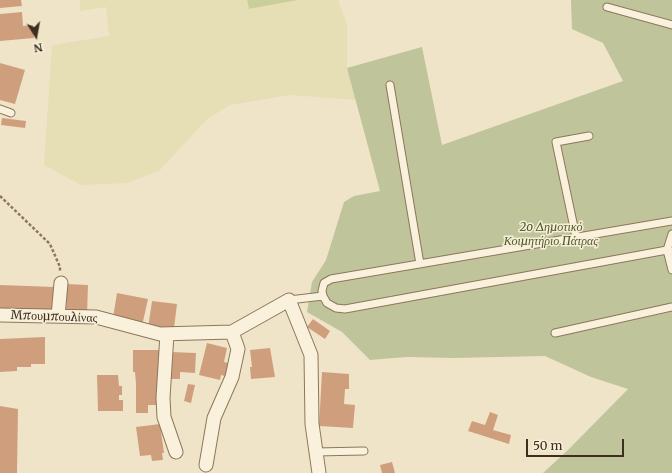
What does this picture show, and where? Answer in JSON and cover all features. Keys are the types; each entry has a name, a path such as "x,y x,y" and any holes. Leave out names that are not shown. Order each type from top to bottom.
{"street":[{"path":"58,316 61,283"},
{"path":"289,300 311,355 312,424 318,473"},
{"name":"Μπουμπουλίνας","path":"0,315 96,317 160,334 232,332 289,300"},
{"path":"206,465 214,418 232,377 238,349 232,332"},
{"path":"167,334 163,398 164,417 176,452"}],"lane":[{"path":"607,7 672,25"},
{"path":"390,85 420,264"},
{"path":"0,109 11,113"},
{"path":"576,237 556,142 589,136"},
{"path":"670,250 345,310 336,308 327,303 322,291 324,283 331,279 672,221"},
{"path":"672,234 670,250 672,270"},
{"path":"289,300 323,296"},
{"path":"555,333 672,307"},
{"path":"315,452 364,451"}],"path":[{"path":"0,196 50,244 60,267 61,283"}],"shaded area":[{"path":"80,0 247,0 249,9 298,0 338,0 347,24 347,68 356,100 290,95 230,105 207,119 159,171 127,183 81,185 44,165 52,45 109,36 106,7 80,11"}],"green space":[{"path":"247,0 298,0 249,9"},
{"name":"2o Δημοτικό Κοιμητήριο Πάτρας","path":"571,0 672,0 672,473 543,473 568,450 628,389 591,377 545,356 454,358 406,357 370,360 342,332 307,312 312,282 326,260 344,202 354,196 380,191 347,68 422,47 442,145 623,81 603,43 572,29"}],"building":[{"path":"0,0 21,0 22,6 0,8"},
{"path":"22,12 23,26 33,25 34,38 0,41 0,14"},
{"path":"0,63 25,70 15,104 0,100"},
{"path":"2,118 26,121 25,128 1,125"},
{"path":"67,284 88,285 87,315 66,314"},
{"path":"0,285 55,287 54,315 0,310"},
{"path":"117,293 148,299 142,326 113,318"},
{"path":"152,301 177,304 174,328 164,327 161,330 148,328"},
{"path":"313,319 330,331 325,339 307,327"},
{"path":"45,337 45,364 31,364 31,367 17,367 17,371 0,372 0,339"},
{"path":"207,343 227,348 224,362 232,364 228,377 221,375 220,380 199,375"},
{"path":"270,348 275,377 251,379 250,367 252,367 250,350"},
{"path":"133,350 161,350 159,405 148,405 148,413 136,413 136,384 135,372 133,372"},
{"path":"171,352 196,353 195,373 180,372 180,379 169,379"},
{"path":"322,372 349,374 349,389 345,389 344,404 355,405 353,428 319,426"},
{"path":"97,375 118,375 119,386 122,386 122,395 119,395 119,400 123,400 123,411 98,411"},
{"path":"188,384 195,385 191,403 184,401"},
{"path":"0,406 18,409 17,473 0,473"},
{"path":"490,412 498,415 493,430 511,435 509,444 468,431 472,421 485,425"},
{"path":"160,424 164,453 162,453 163,460 152,461 151,455 140,456 136,427"},
{"path":"392,462 395,473 382,473 380,465"}]}
